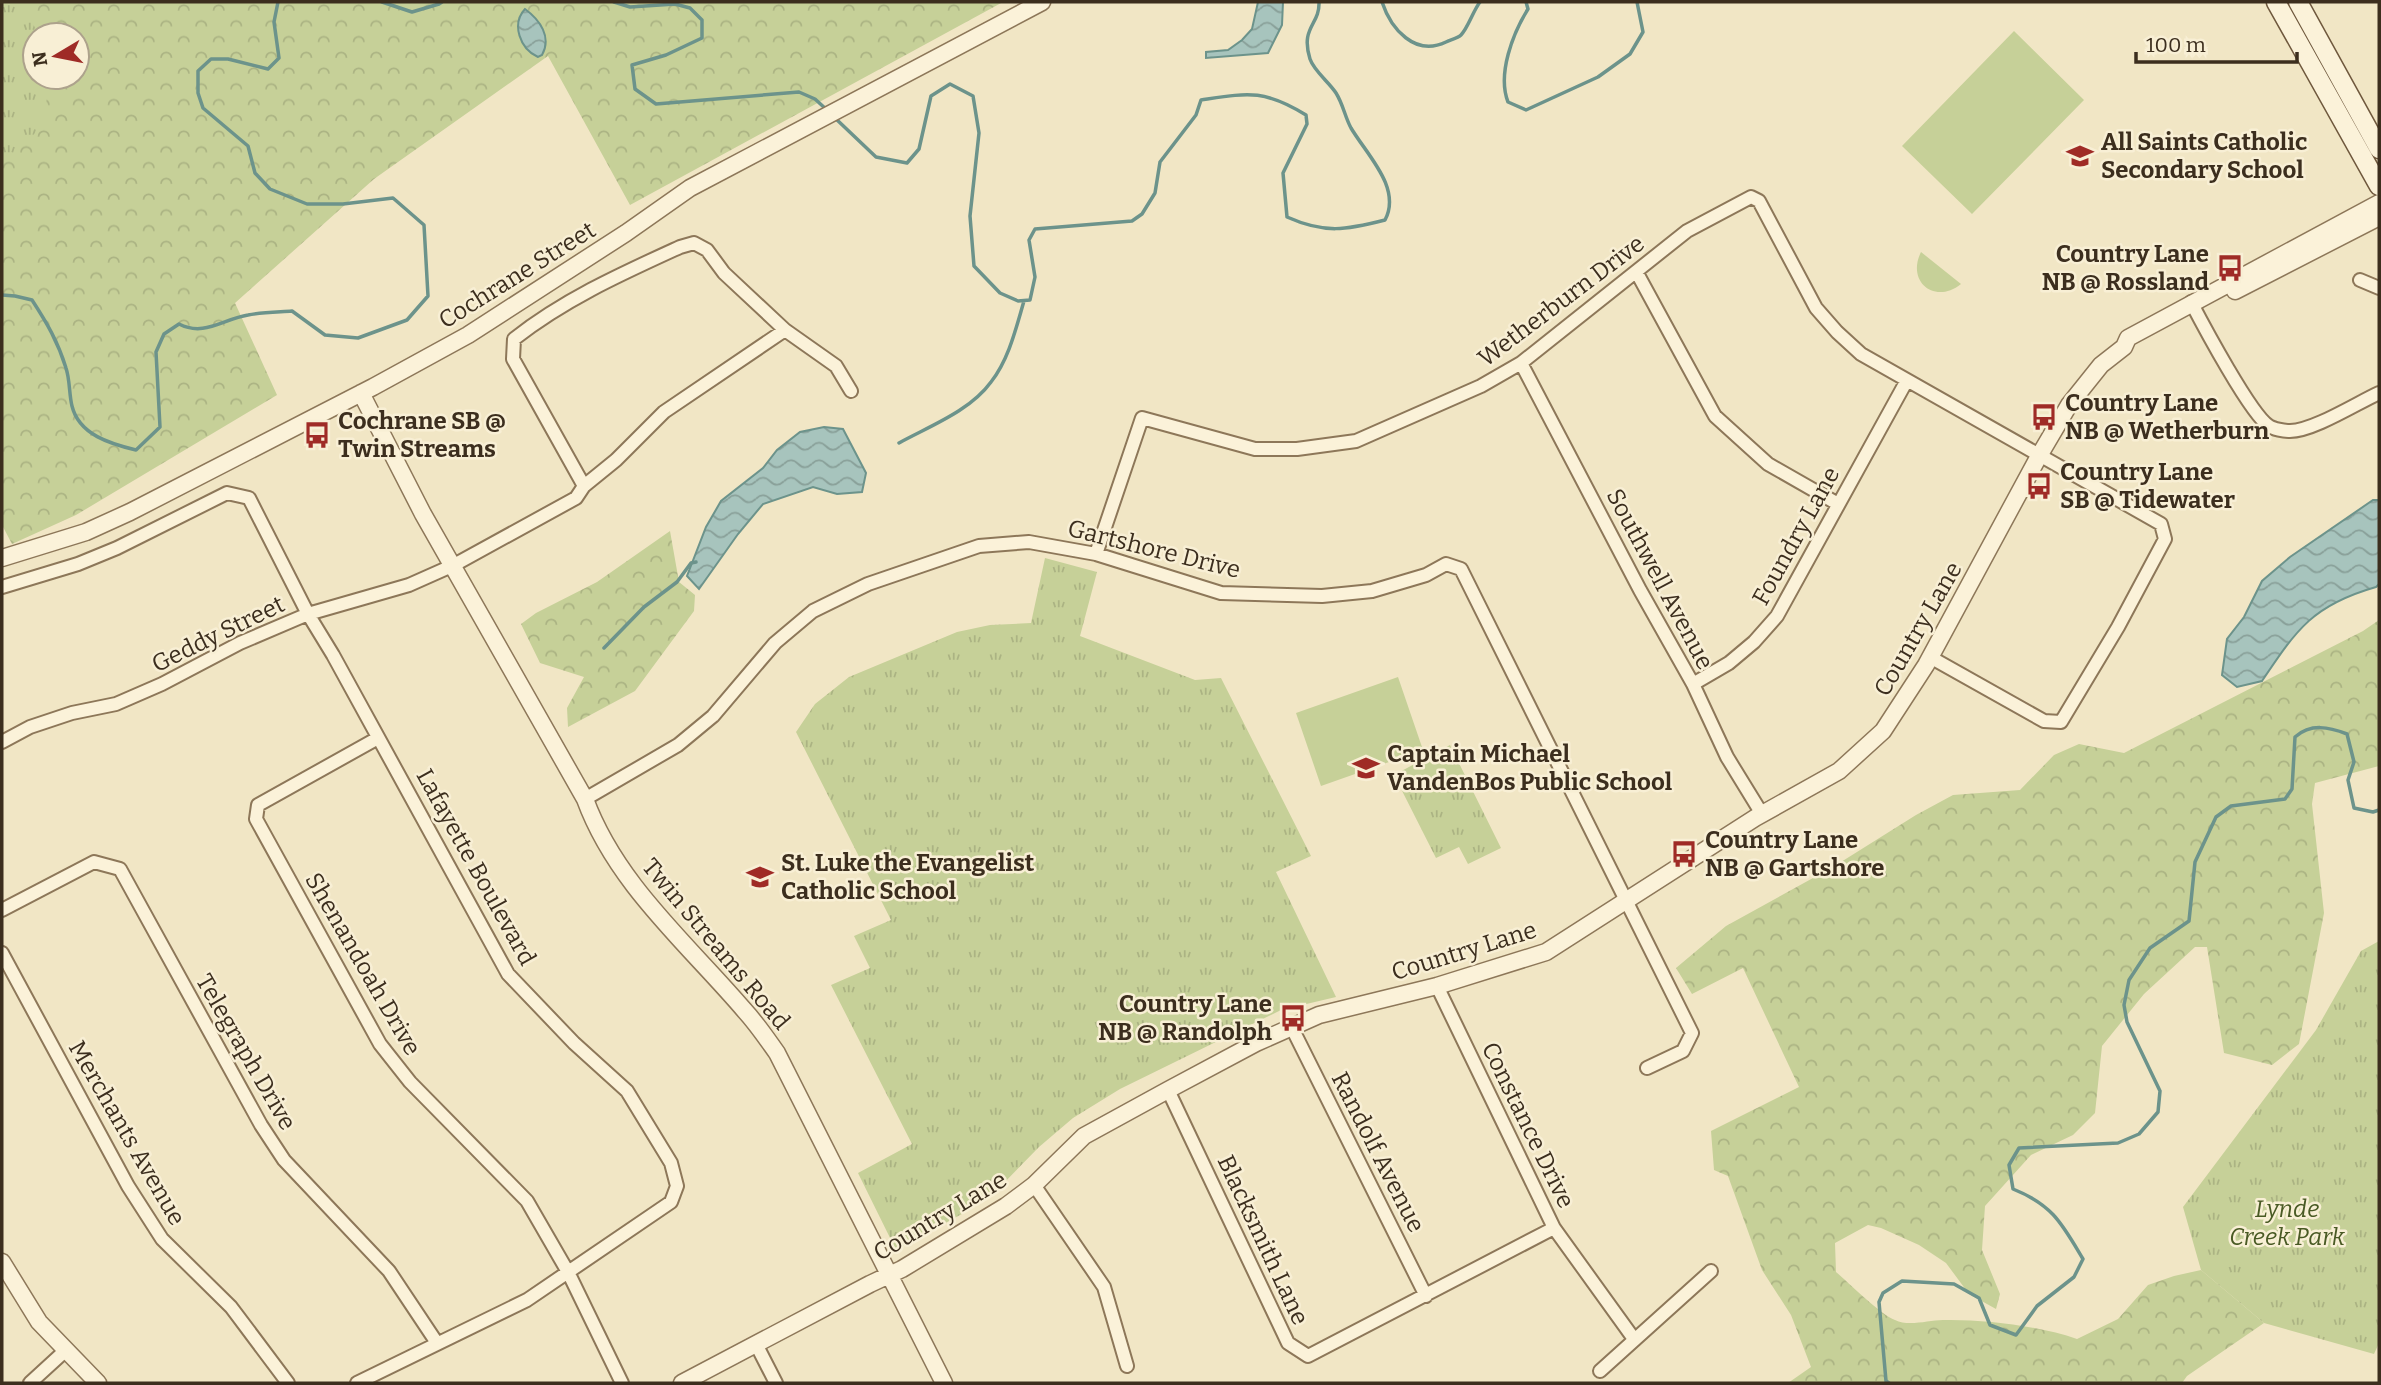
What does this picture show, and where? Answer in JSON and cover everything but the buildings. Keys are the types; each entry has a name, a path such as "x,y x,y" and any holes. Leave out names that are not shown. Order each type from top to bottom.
{"main road":[{"path":"2276,2 2379,186"},
{"path":"2298,2 2379,149"}],"street":[{"name":"Cochrane Street","path":"2,558 86,532 251,451 361,393 468,335 626,233 690,187 1042,2"},
{"name":"Wetherburn Drive","path":"1096,554 1142,418 1255,449 1297,449 1356,441 1481,386 1521,363 1687,231 1751,197 1759,201 1816,308 1861,354 1906,382 2161,524 2165,539 2061,722 2044,721 1930,657"},
{"name":"Country Lane","path":"682,1383 902,1269 1006,1206 1034,1185 1084,1136 1168,1090 1319,1015 1437,986 1546,953 1762,814 1839,771 1883,731 1930,657 2069,405 2101,365 2124,346 2134,347 2193,307 2379,203"},
{"name":"Country Lane","path":"2193,307 2379,217"},
{"path":"584,486 513,359 514,339 545,314 680,247 694,243 707,250 724,273 785,330 836,366 851,391"},
{"path":"1637,273 1715,416 1769,464 1838,504"},
{"path":"2360,279 2379,288"},
{"path":"2193,307 2256,413 2269,426 2289,431 2308,428 2379,393"},
{"name":"Geddy Street","path":"2,742 30,727 72,713 116,704 162,684 240,643 308,614 409,584 454,565 576,498 584,486 616,460 664,412 785,330"},
{"name":"Southwell Avenue","path":"1521,363 1640,590 1693,684 1727,757 1762,814"},
{"name":"Foundry Lane","path":"1693,684 1729,663 1754,642 1777,616 1906,382"},
{"name":"Twin Streams Road","path":"361,393 423,514 454,565 605,839 642,897 747,1013 777,1054 944,1383"},
{"name":"Lafayette Boulevard","path":"2,587 78,564 117,548 227,494 249,498 308,614 508,974 573,1043 627,1091 671,1163 677,1186 671,1202 590,1259 527,1300 357,1383"},
{"name":"Gartshore Drive","path":"585,799 678,745 713,716 775,643 813,611 867,584 979,546 1029,542 1096,554 1221,593 1322,596 1372,591 1426,575 1446,564 1461,569 1692,1033 1683,1051 1647,1068"},
{"name":"Shenandoah Drive","path":"378,738 258,805 256,819 380,1044 410,1082 527,1201 568,1272 622,1383"},
{"name":"Telegraph Drive","path":"2,910 94,862 120,869 261,1125 284,1160 389,1271 437,1343"},
{"name":"Merchants Avenue","path":"2,953 128,1186 162,1239 231,1307 288,1383"},
{"name":"Constance Drive","path":"1426,1296 1554,1227 1437,986"},
{"name":"Randolf Avenue","path":"1292,1028 1426,1296"},
{"name":"Blacksmith Lane","path":"1168,1090 1289,1343 1308,1356 1426,1296"},
{"path":"1034,1185 1104,1287 1127,1366"},
{"path":"1554,1227 1634,1339"},
{"path":"2,1262 39,1322 98,1383"},
{"path":"1600,1371 1711,1271"},
{"path":"756,1344 776,1383"},
{"path":"30,1383 66,1350"}],"green space":[{"path":"2,2 1003,2 630,205 548,56 374,179 235,303 277,395 76,515 12,544 2,525"},
{"path":"2,2 21,2 31,21 21,21 21,91 49,91 40,128 11,158 2,163"},
{"path":"2014,31 2084,100 1972,214 1902,146"},
{"path":"1921,252 1961,284 1942,292 1926,287 1917,273"},
{"path":"670,531 679,582 695,595 694,611 635,691 568,727 567,708 584,677 540,663 521,624 536,613 597,582"},
{"path":"1045,558 1097,572 1080,636 1195,680 1221,678 1311,856 1276,872 1336,997 1281,1010 1120,1089 1073,1118 1039,1147 1000,1187 971,1209 896,1250 858,1173 912,1144 831,985 870,968 854,936 891,920 796,732 815,704 849,677 957,632 990,625 1031,623"},
{"path":"2379,620 2379,766 2315,783 2312,804 2324,913 2299,1044 2272,1065 2224,1053 2207,947 2195,947 2144,994 2102,1046 2095,1113 2073,1135 2031,1155 1985,1206 1982,1250 2000,1294 1996,1309 1969,1294 1946,1263 1919,1245 1881,1228 1868,1225 1835,1243 1836,1272 1882,1312 1900,1322 1993,1322 2046,1330 2077,1339 2118,1319 2148,1285 2201,1270 2264,1323 2187,1376 2182,1383 1788,1383 1811,1367 1791,1315 1762,1270 1728,1176 1714,1170 1711,1131 1799,1087 1743,968 1692,994 1676,968 1726,926 1833,867 1953,795 2020,790 2054,755 2079,744 2124,753 2363,631"},
{"path":"1398,677 1423,750 1321,786 1296,713"},
{"path":"1450,745 1501,848 1468,864 1459,847 1436,858 1394,775"},
{"name":"Lynde Creek Park","path":"2379,941 2379,1343 2374,1354 2264,1323 2201,1270 2183,1207 2316,1030 2361,951"}],"water":[{"path":"1258,2 1283,2 1282,25 1268,53 1206,58 1206,52 1228,50 1242,40 1252,29"},
{"path":"525,9 540,24 545,35 545,48 538,57 526,48 518,29"},
{"path":"824,427 843,429 866,473 862,492 837,494 813,487 763,504 699,589 687,576 706,527 721,501 763,468 777,450 800,432"},
{"path":"2373,500 2379,500 2379,584 2321,611 2297,633 2262,681 2237,687 2222,675 2227,639 2244,617 2262,581 2290,557"}],"waterway":[{"path":"2,295 32,300 43,317 63,359 72,406 81,424 97,437 136,450 160,427 156,352 164,334 179,324 197,329 248,315 292,311 325,335 358,338 407,320 428,296 424,225 393,198 343,204 307,204 270,189 255,173 248,146 203,108 198,93 198,71 211,59 228,59 268,69 279,58 274,22 278,2"},
{"path":"382,2 412,12 442,2"},
{"path":"614,2 630,7 675,4 690,8 702,20 702,38 666,55 632,65 635,89 656,104 799,92 815,99 827,110"},
{"path":"835,118 876,157 907,163 919,149 931,96 950,84 973,96 979,133 970,216 974,266 1000,293 1018,301 1030,300 1035,277 1029,240 1035,229 1132,221 1142,214 1155,193 1160,162 1196,115 1201,100 1255,95 1278,101 1306,115 1307,124 1283,173 1287,217 1313,226 1336,229 1385,220 1389,208 1386,184 1351,128 1336,93 1310,59 1307,40 1317,16 1319,2"},
{"path":"1382,2 1391,22 1398,30 1414,43 1424,46 1435,46 1460,36 1480,2"},
{"path":"1526,2 1528,9 1512,42 1504,79 1508,102 1526,110 1598,77 1630,54 1643,32 1637,2"},
{"path":"899,443 961,410 991,382 1007,353 1024,301"},
{"path":"604,648 644,607 677,582 691,563 696,562"},
{"path":"1889,1383 1886,1381 1879,1302 1883,1293 1902,1281 1954,1284 1979,1298 1990,1325 2016,1335 2037,1306 2074,1277 2083,1259 2055,1217 2038,1202 2013,1189 2009,1165 2019,1148 2118,1143 2139,1134 2158,1112 2160,1091 2127,1022 2124,1005 2129,980 2150,948 2189,921 2195,862 2216,817 2231,806 2285,799 2292,789 2295,737 2314,728 2347,734 2354,762 2348,780 2354,808 2373,812 2379,810"}],"place":[{"name":"All Saints Catholic Secondary School","path":"2080,156"},
{"name":"Country Lane NB @ Rossland","path":"2230,268"},
{"name":"Country Lane NB @ Wetherburn","path":"2044,417"},
{"name":"Cochrane SB @ Twin Streams","path":"317,435"},
{"name":"Country Lane SB @ Tidewater","path":"2039,486"},
{"name":"Captain Michael VandenBos Public School","path":"1366,768"},
{"name":"Country Lane NB @ Gartshore","path":"1684,854"},
{"name":"St. Luke the Evangelist Catholic School","path":"760,877"},
{"name":"Country Lane NB @ Randolph","path":"1293,1018"}]}
